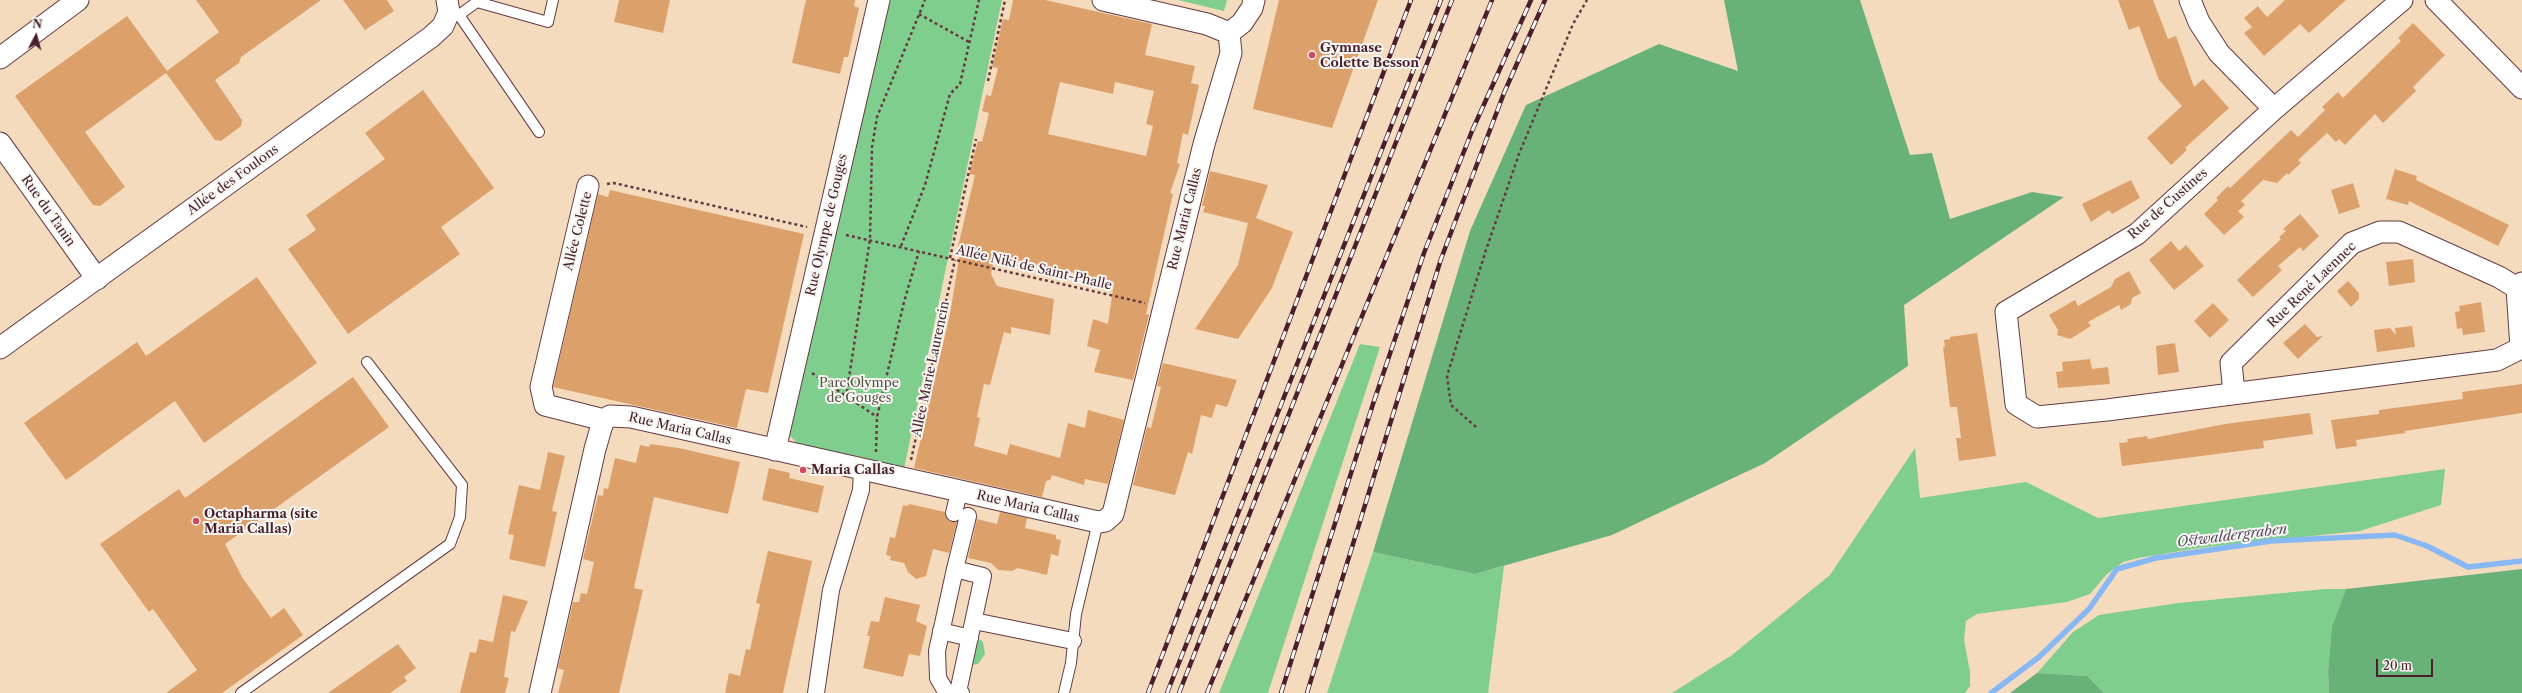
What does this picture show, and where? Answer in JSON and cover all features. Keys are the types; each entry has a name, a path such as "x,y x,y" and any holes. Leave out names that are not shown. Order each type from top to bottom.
{"street":[{"path":"0,58 78,0"},
{"name":"Rue Olympe de Gouges","path":"775,450 879,0"},
{"path":"1104,0 1207,24 1229,33 1242,23 1252,8 1254,0"},
{"path":"2190,0 2199,22 2219,53 2274,110"},
{"name":"Rue de Custines","path":"2107,410 2037,417 2016,404 2006,312 2137,234 2274,110 2402,0"},
{"path":"2436,0 2522,88"},
{"name":"Allée des Foulons","path":"0,348 431,37 443,26 452,9"},
{"name":"Rue Maria Callas","path":"604,420 610,416 618,415 630,417 959,492 1098,522 1106,521 1113,514 1204,144 1231,52 1229,33"},
{"name":"Rue du Tanin","path":"0,143 97,279"},
{"name":"Allée Colette","path":"588,186 541,387 545,405 604,420"},
{"name":"Rue René Laennec","path":"2107,410 2234,392 2497,360 2521,348 2520,285 2398,232 2380,232 2352,243 2231,363 2234,392"},
{"path":"540,693 595,449 604,420"},
{"path":"816,693 831,590 861,490 862,469"},
{"name":"Rue Maria Callas","path":"949,692 938,678 937,667 941,631 955,569 961,514 959,492"},
{"name":"Rue Maria Callas","path":"949,692 970,638 983,576 955,569"},
{"path":"974,621 1073,641"},
{"path":"941,631 970,638"}],"lane":[{"path":"540,132 452,9 477,2 548,22 554,0"},
{"path":"241,693 450,544 460,517 462,485 367,362"},
{"name":"Rue Maria Callas","path":"1064,693 1076,614 1098,522"}],"path":[{"path":"846,398 870,239 872,147 877,117 925,0"},
{"path":"901,246 925,185 950,94 960,84 979,0"},
{"path":"988,81 1005,0"},
{"path":"1476,427 1451,405 1447,376 1485,253 1519,154 1573,24 1587,0"},
{"path":"919,14 969,42"},
{"path":"950,258 976,140"},
{"name":"Allée Colette","path":"588,186 614,183 825,231 870,239"},
{"name":"Allée Niki de Saint-Phalle","path":"870,239 919,252 1163,307"},
{"path":"862,469 876,460 877,417 904,302 919,252"},
{"name":"Allée Marie Laurencin","path":"907,479 955,260"},
{"path":"796,362 846,398 877,417"}],"green space":[{"name":"Parc Olympe de Gouges","path":"886,0 1002,0 904,469 799,445 788,434"},
{"path":"1178,0 1227,0 1224,11"},
{"path":"1724,0 1860,0 1910,155 1932,153 1950,219 2032,192 2064,197 1904,305 1908,366 1765,463 1612,535 1475,574 1373,552 1470,231 1526,105 1659,44 1738,71"},
{"path":"1360,344 1380,347 1268,693 1219,693"},
{"path":"1915,448 1920,498 2026,482 2098,518 2445,469 2441,505 2360,531 2198,548 2138,558 2123,562 2106,575 2090,594 2067,602 1977,614 1966,621 1964,640 1970,672 1970,686 1965,693 1672,693 1732,655 1830,575"},
{"path":"1373,552 1475,574 1504,566 1488,693 1327,693"},
{"path":"2522,569 2522,693 2329,693 2328,672 2332,626 2346,589"},
{"path":"2325,589 2346,589 2332,626 2328,672 2329,693 2104,693 2087,676 2037,673 2073,632 2099,615 2178,603"},
{"path":"973,635 983,642 985,654 978,664 966,666"},
{"path":"2037,673 2087,676 2104,693 2010,693"}],"building":[{"path":"196,0 321,0 241,57 239,63 215,80 242,120 241,126 221,141 215,140 166,73 85,132 125,187 100,206 93,205 15,96 127,16 167,71 219,32"},
{"path":"343,0 387,0 394,11 365,30"},
{"path":"619,0 670,0 663,33 614,22"},
{"path":"806,0 855,0 854,6 859,8 848,57 844,57 840,74 792,63"},
{"path":"1013,0 1045,0 1152,24 1145,55 1195,66 1191,83 1199,85 1188,135 1183,133 1177,163 1180,164 1170,193 1173,194 1146,314 1149,315 1133,380 1094,372 1100,350 1087,346 1093,319 1108,324 1114,282 995,255 991,274 997,286 1054,299 1050,335 1011,327 1011,334 1004,332 990,385 984,384 977,417 980,418 974,446 1007,455 1010,444 1060,458 1068,423 1085,428 1088,410 1124,420 1108,484 1085,479 1084,485 1052,475 1050,480 1046,481 1042,497 914,468 950,314 961,247 958,246 975,175 969,174 978,141 982,142 989,113 982,111 986,95 991,96 998,68 992,67 1003,19 1009,20","holes":["1060,82 1113,94 1115,82 1154,91 1146,124 1153,126 1146,156 1048,134"]},
{"name":"Gymnase Colette Besson","path":"1279,0 1378,0 1332,128 1253,109"},
{"path":"2118,0 2153,0 2168,39 2176,36 2194,87 2203,79 2229,108 2185,148 2187,150 2171,165 2147,138 2182,106 2159,80 2139,26 2129,30"},
{"path":"2285,0 2346,0 2309,33 2300,24 2264,56 2244,33 2252,27 2244,18 2258,6 2267,17"},
{"path":"2413,23 2445,55 2413,87 2416,91 2383,123 2375,114 2345,145 2339,139 2336,142 2327,133 2298,160 2301,163 2288,175 2287,173 2277,183 2263,180 2241,201 2245,205 2238,211 2244,217 2224,235 2204,214 2218,200 2216,198 2228,186 2230,188 2291,130 2298,137 2325,110 2322,107 2338,92 2343,98 2401,41 2398,38"},
{"path":"423,90 494,188 441,227 460,254 348,334 288,249 316,230 306,215 385,159 365,133"},
{"path":"2395,169 2417,176 2416,180 2509,225 2498,246 2409,201 2408,205 2386,199"},
{"path":"1210,171 1268,185 1256,218 1293,232 1272,288 1238,339 1195,329 1238,265 1248,223 1203,212 1205,206 1202,206"},
{"path":"2131,180 2140,198 2112,214 2109,210 2091,222 2082,204"},
{"path":"2353,183 2360,207 2339,214 2331,190"},
{"path":"610,190 804,234 768,393 746,389 737,428 553,387 598,194 608,197"},
{"path":"2300,214 2319,236 2303,251 2300,247 2278,266 2282,270 2253,297 2237,280 2281,239 2279,237 2286,231 2283,229"},
{"path":"2171,241 2179,251 2186,245 2204,266 2174,290 2149,260"},
{"path":"2413,259 2415,282 2389,286 2386,262"},
{"path":"2129,271 2141,293 2132,298 2131,304 2121,310 2119,305 2088,322 2091,326 2070,339 2057,335 2058,330 2049,315 2075,300 2078,306 2111,287 2115,279"},
{"path":"257,277 317,363 204,443 175,401 66,480 24,423 137,342 146,356"},
{"path":"2348,281 2359,293 2359,299 2351,307 2337,291"},
{"path":"2481,302 2485,332 2463,335 2462,328 2457,329 2455,312 2460,311 2459,306"},
{"path":"2213,303 2229,320 2210,338 2194,321"},
{"path":"2305,324 2317,337 2323,336 2298,359 2283,343"},
{"path":"2412,326 2415,347 2377,352 2374,330 2390,328 2396,335 2395,328"},
{"path":"1977,333 1996,456 1959,461 1956,438 1961,438 1957,407 1950,407 1943,347 1945,347 1944,340 1950,339 1950,337"},
{"path":"2175,343 2179,372 2158,375 2156,346"},
{"path":"2090,359 2092,369 2108,367 2110,384 2058,388 2056,372 2063,371 2062,362"},
{"path":"1163,363 1237,380 1227,407 1216,404 1212,418 1201,415 1192,454 1188,452 1175,495 1133,485 1147,427 1151,428 1161,387 1157,386"},
{"name":"Octapharma (site Maria Callas)","path":"353,377 389,427 225,544 242,577 271,618 284,608 303,635 222,693 166,693 197,670 153,609 149,612 100,544 179,489 185,498"},
{"path":"2522,384 2522,413 2356,440 2357,446 2336,449 2331,420 2379,414 2379,410 2463,399 2462,392"},
{"path":"2310,413 2313,434 2263,441 2264,448 2122,466 2119,443 2128,442 2127,439 2147,436 2148,439 2225,424"},
{"path":"650,444 679,448 740,462 728,514 654,497 634,588 643,590 619,693 558,693 564,670 558,668 573,602 579,602 581,593 587,594 594,562 583,559 598,495 603,496 604,488 608,489 615,458 636,463 640,445 649,447"},
{"path":"548,452 565,456 552,511 557,512 545,567 509,559 514,535 508,534 519,485 540,490"},
{"path":"769,468 790,473 789,478 824,486 818,513 762,500"},
{"path":"909,504 945,512 948,520 957,522 949,553 933,549 926,576 916,579 908,572 904,563 890,560 891,556 886,555 890,537 895,538 903,505 908,506"},
{"path":"1000,512 1027,518 1025,528 1056,535 1056,539 1061,540 1058,556 1051,554 1047,575 1018,568 1012,571 998,570 991,563 968,558 977,519 997,524"},
{"path":"768,551 812,561 783,693 725,693 729,673 740,676 746,649 750,650 760,604 756,603"},
{"path":"503,595 528,601 515,632 511,631 504,677 509,678 505,693 460,693 470,652 476,653 479,639 493,642"},
{"path":"885,597 920,605 916,621 927,626 920,656 909,654 903,677 863,668 870,636 867,636 871,621 879,622"},
{"path":"398,644 416,668 404,677 407,681 390,693 328,693"}],"waterway":[{"name":"Ostwaldergraben","path":"1991,693 2039,657 2089,609 2117,569 2156,558 2271,541 2395,535 2427,546 2468,567 2522,561"}],"railway":[{"path":"1148,693 1411,0"},
{"path":"1167,693 1441,0"},
{"path":"1179,693 1452,0"},
{"path":"1207,693 1492,0"},
{"path":"1281,693 1373,404 1424,253 1472,131 1531,0"},
{"path":"1307,693 1441,259 1504,93 1545,0"}],"place":[{"name":"Gymnase Colette Besson","path":"1312,55"},
{"name":"Maria Callas","path":"803,470"},
{"name":"Octapharma (site Maria Callas)","path":"196,521"}]}
